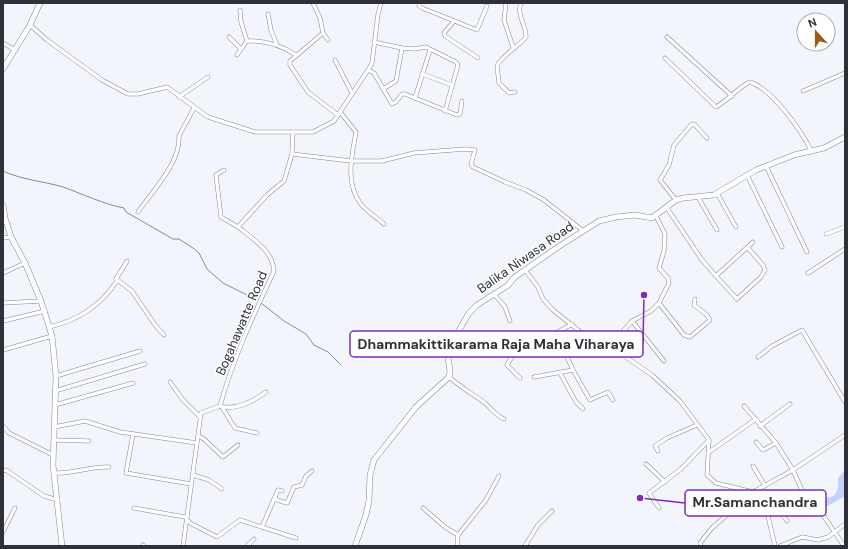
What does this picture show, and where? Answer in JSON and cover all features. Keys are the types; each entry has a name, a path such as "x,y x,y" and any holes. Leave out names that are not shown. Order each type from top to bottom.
{"street":[{"path":"3,69 30,25 40,3"},
{"path":"313,3 320,18 322,32 328,40"},
{"path":"30,25 102,80 128,94 138,94 167,88 208,117 256,132 313,132 334,121 372,63 378,14 381,3"},
{"path":"419,3 419,6 422,8 477,30 487,6"},
{"path":"506,3 504,20 513,47"},
{"path":"515,92 508,93 499,83 497,66 513,47 525,40 526,36 521,20 521,3"},
{"path":"240,10 241,22 247,41"},
{"path":"268,14 271,30 277,45"},
{"path":"454,21 444,33 445,36 478,58"},
{"path":"322,32 290,61 290,66 308,92 339,114 356,132 351,161 351,176 361,204 384,224"},
{"path":"229,37 241,49"},
{"path":"667,37 732,96"},
{"path":"247,41 277,45 296,55"},
{"path":"237,55 247,41"},
{"path":"374,42 402,48 414,49 426,47 456,62 458,65 445,110"},
{"path":"3,43 15,50"},
{"path":"383,90 396,81 402,48"},
{"path":"415,98 430,50"},
{"path":"665,58 713,106 716,107 727,101 744,84 750,82 757,84 770,95 796,123 811,150"},
{"path":"335,60 352,93"},
{"path":"368,70 374,73 392,104 396,102 402,94 457,115 460,114 462,101"},
{"path":"803,91 845,73"},
{"path":"422,74 452,86"},
{"path":"179,97 208,77"},
{"path":"138,212 172,166 179,141 178,136 194,108"},
{"path":"676,200 660,180 669,165 674,145 692,124 695,125 708,138"},
{"path":"238,227 267,195 284,181 292,154 293,132"},
{"path":"610,346 632,321 652,311 659,304 669,283 668,278 658,268 664,251 665,234 656,216 676,200 717,193 747,175 766,166 811,150 824,148 845,137"},
{"path":"292,154 351,161 382,161 414,154 465,149 475,150 472,164 473,167 526,190 544,200 582,230"},
{"path":"766,166 807,252"},
{"name":"Bogahawatte Road","path":"221,407 228,376 240,344 274,271 274,260 260,244 238,227 221,217 216,174 224,170"},
{"path":"747,175 782,248"},
{"path":"717,193 736,227"},
{"path":"698,197 717,230"},
{"path":"3,205 5,218 11,237 25,263 41,301 52,336 56,376 53,455 62,546"},
{"path":"667,208 702,260 737,299 762,277 765,270 763,265 748,248"},
{"name":"Balika Niwasa Road","path":"449,377 450,371 448,354 451,344 469,313 477,305 493,293 507,286 525,270 582,230 607,219 635,215 652,218 656,216"},
{"path":"826,234 845,227"},
{"path":"3,238 11,237"},
{"path":"716,276 753,242"},
{"path":"808,273 845,249"},
{"path":"49,327 66,323 95,307 113,287 117,281 116,279 128,261"},
{"path":"3,273 25,263"},
{"path":"525,270 538,287 543,299 553,310 588,338 610,346 652,375 680,401 709,440 707,475 710,480 732,488 753,492"},
{"path":"116,279 132,291 155,325 164,335"},
{"path":"493,293 505,307 510,320"},
{"path":"659,304 684,335 690,337 710,320 707,315 694,305 696,299"},
{"path":"3,303 41,301"},
{"path":"3,321 45,311"},
{"path":"632,321 664,361"},
{"path":"520,378 507,365 519,345 556,333 572,324"},
{"path":"758,357 772,346 802,330 845,402"},
{"path":"556,333 572,370 590,400 608,392 612,400"},
{"path":"3,350 52,336"},
{"path":"56,376 140,351"},
{"path":"55,391 145,364"},
{"path":"534,377 572,370"},
{"path":"560,372 576,402 583,409"},
{"path":"355,546 366,515 369,501 370,475 374,460 416,407 449,377 463,389 486,404 496,416 504,419"},
{"path":"170,382 183,400 200,417"},
{"path":"55,405 133,383"},
{"path":"183,546 201,413 221,407 238,406 254,401 266,392"},
{"path":"760,426 790,404"},
{"path":"744,406 776,443 793,470 804,495 823,515 844,546"},
{"path":"221,407 236,428 257,433"},
{"path":"709,452 756,419"},
{"path":"54,427 85,421 120,432 197,443"},
{"path":"658,451 655,446 667,438 697,425"},
{"path":"3,426 9,433 53,455"},
{"path":"133,434 126,473 191,484"},
{"path":"701,546 700,543 712,528 753,492 793,470 845,435"},
{"path":"198,436 204,439 223,457 238,445"},
{"path":"54,440 89,441"},
{"path":"658,508 649,493 666,481 709,440"},
{"path":"756,442 763,450 776,443"},
{"path":"646,464 666,481"},
{"path":"753,466 765,486"},
{"path":"55,473 69,473 84,469 109,467"},
{"path":"3,471 6,470 44,496 58,500"},
{"path":"274,499 287,503 294,487 297,485 302,485 306,476 312,471"},
{"path":"192,475 209,480 222,489"},
{"path":"457,546 458,536 486,500 499,476"},
{"path":"262,527 278,490 282,491"},
{"path":"768,516 784,503"},
{"path":"3,532 15,508"},
{"path":"134,508 186,517 190,523 217,537 240,520 296,538"},
{"path":"423,508 458,536"},
{"path":"762,509 768,516 775,546"},
{"path":"778,509 787,521"},
{"path":"525,546 538,525 552,511"},
{"path":"780,546 805,536 818,540 828,537 845,524"},
{"path":"247,546 254,539"}],"shaded area":[{"path":"845,470 845,496 828,506 822,505 817,499 828,498 834,495 838,489 838,478"}],"waterway":[{"path":"3,171 63,187 124,208 126,212 173,239 179,239 193,248 199,253 207,269 223,283 257,300"},
{"path":"261,303 284,321 306,334 314,345 328,352 341,365"}],"place":[{"name":"Dhammakittikarama Raja Maha Viharaya","path":"644,295"},
{"name":"Mr.Samanchandra","path":"640,498"}]}
